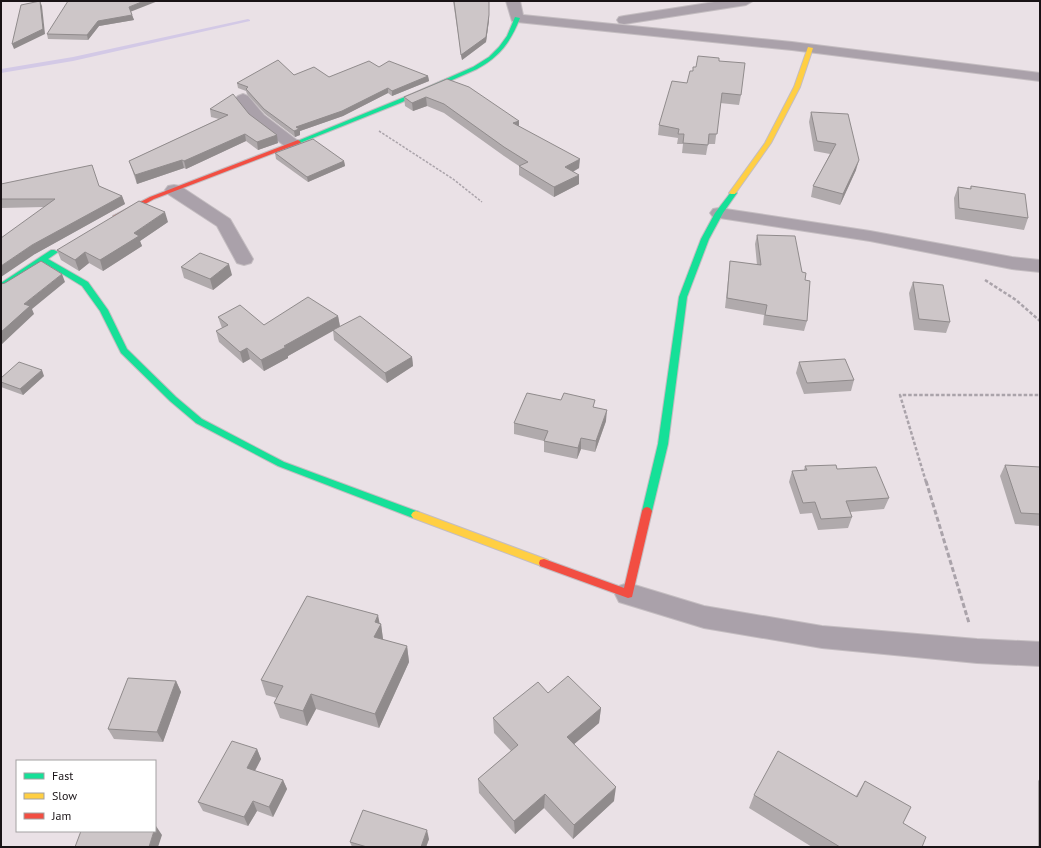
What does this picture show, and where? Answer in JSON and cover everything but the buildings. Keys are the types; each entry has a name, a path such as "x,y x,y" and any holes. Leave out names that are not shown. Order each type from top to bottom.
{"street":[{"path":"106,222 145,201 360,119 463,74 485,62 508,41 516,18 513,1"},
{"path":"590,25 746,1"},
{"path":"516,18 810,48 1040,77"},
{"path":"628,594 663,444 683,297 705,239 719,212 768,143 798,86 810,48"},
{"path":"243,99 258,118 292,144"},
{"path":"174,190 224,223 244,259"},
{"path":"719,212 870,236 1012,263 1040,266"},
{"path":"1,286 62,248"},
{"path":"43,259 85,284 104,310 124,351 151,379 199,420 233,440 281,464 628,594 704,617 822,637 977,651 1040,654"}],"path":[{"path":"360,119 453,179 482,202"},
{"path":"978,277 1016,300 1040,321"},
{"path":"977,651 900,395 1040,395"}],"waterway":[{"path":"1,71 73,59 248,20"}],"traffic: fast":[{"path":"298,142 398,102 475,68 498,52 509,36 517,18"},
{"path":"647,511 663,444 683,297 705,239 719,213 733,193"},
{"path":"1,286 54,252"},
{"path":"43,259 85,284 104,310 124,351 173,399 199,421 281,464 416,515"}],"traffic: slow":[{"path":"733,193 768,143 797,87 810,48"},
{"path":"416,515 544,563"}],"traffic: jam":[{"path":"117,216 152,198 298,142"},
{"path":"544,563 628,594 647,511"}]}
